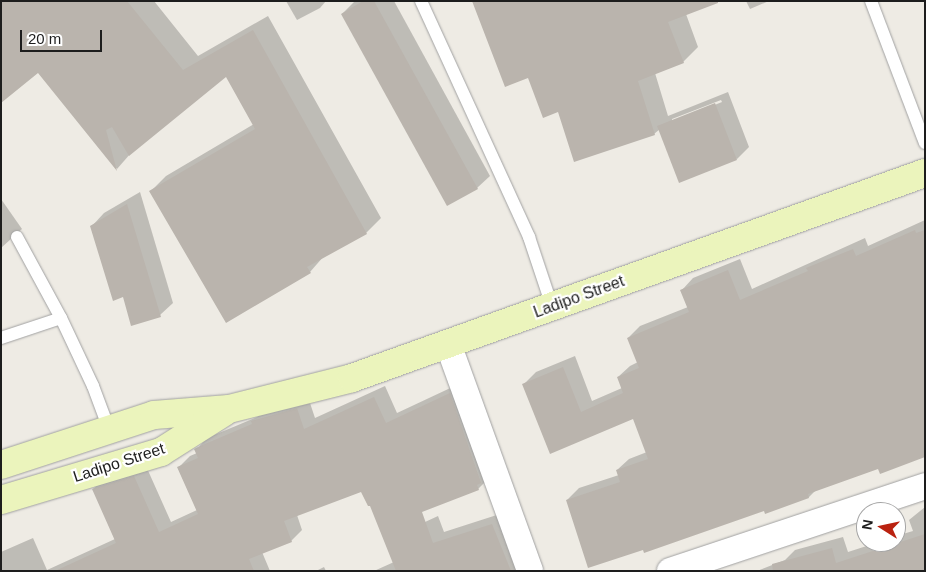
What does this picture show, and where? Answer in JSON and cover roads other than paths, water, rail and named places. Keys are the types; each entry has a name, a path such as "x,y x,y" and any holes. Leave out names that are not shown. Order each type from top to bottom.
{"main road":[{"name":"Ladipo Street","path":"1,465 154,416 229,409 352,378 925,173"},
{"name":"Ladipo Street","path":"1,500 161,452 229,409"}],"street":[{"path":"448,344 530,571"},
{"path":"670,571 925,486"}],"lane":[{"path":"421,1 529,237 552,306"},
{"path":"871,1 925,143"},
{"path":"17,238 61,318 93,386 110,430"},
{"path":"1,338 61,318"}]}
